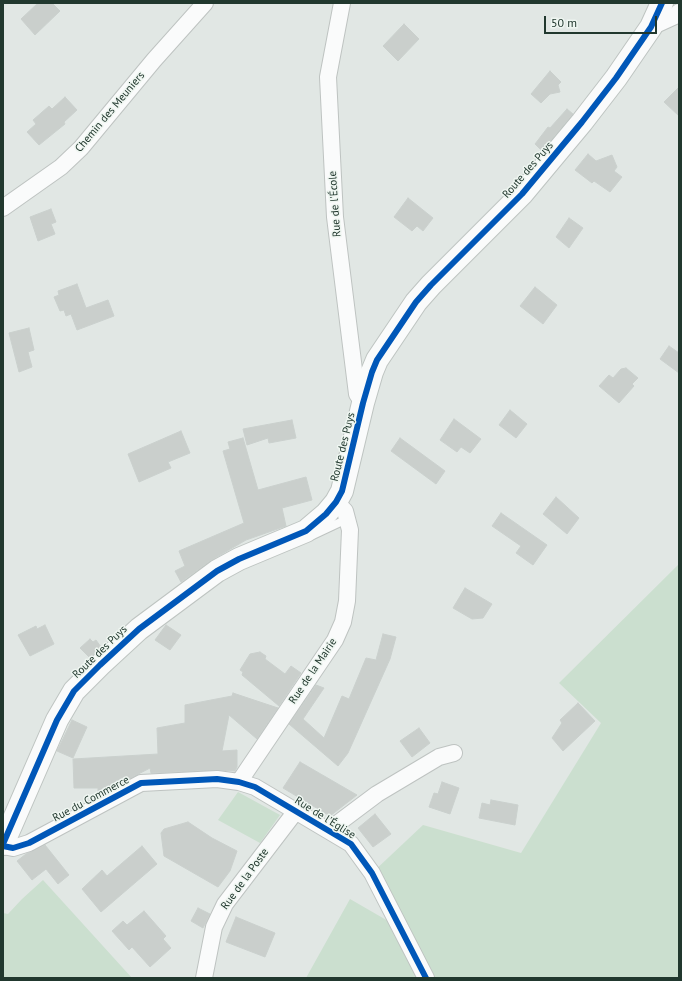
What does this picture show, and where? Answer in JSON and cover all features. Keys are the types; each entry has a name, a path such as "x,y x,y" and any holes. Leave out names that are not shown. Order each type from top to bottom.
{"main road":[{"name":"Route des Puys","path":"3,845 57,720 74,691 100,665 139,629 217,571 238,560 306,531 318,522 342,511 344,483 363,404 372,372 378,360 416,302 517,199 616,78 651,27 662,3"}],"street":[{"name":"Chemin des Meuniers","path":"3,208 61,167 81,148 154,60 205,3"},
{"name":"Rue de l'École","path":"342,3 328,76 335,216 357,394 363,404"},
{"path":"651,27 675,16 679,12"},
{"name":"Rue de la Mairie","path":"239,782 335,640 343,622 348,593 350,530 342,511"},
{"path":"329,830 377,794 439,757 454,753"},
{"name":"Rue du Commerce","path":"3,845 13,848 29,843 141,783 217,779 239,782"},
{"name":"Rue de l'Église","path":"239,782 254,787 351,844 372,873 426,978"},
{"name":"Rue de la Poste","path":"204,978 214,927 225,904 296,811"}],"green space":[{"path":"679,564 679,978 426,978 372,873 423,825 521,853 601,723 559,683"},
{"path":"238,792 280,815 260,843 218,820"},
{"path":"43,880 132,978 3,978 3,913 8,914"},
{"path":"350,899 395,925 421,978 306,978"}],"building":[{"path":"38,3 52,3 60,11 35,35 21,19"},
{"path":"404,24 419,39 398,61 383,46"},
{"path":"550,71 561,82 558,85 560,92 550,94 541,103 531,94"},
{"path":"679,87 679,116 664,102"},
{"path":"65,97 77,110 64,122 65,124 39,145 27,132 36,124 33,120 49,106 52,109"},
{"path":"567,109 573,114 542,151 535,144 548,127 550,128"},
{"path":"588,154 596,161 612,155 617,167 614,171 622,177 610,192 594,181 592,183 575,170"},
{"path":"408,198 433,218 423,231 417,226 412,231 394,217"},
{"path":"51,209 56,222 51,224 55,234 38,241 30,217"},
{"path":"569,218 583,228 569,248 556,237"},
{"path":"77,284 86,308 108,300 114,316 77,330 71,314 66,316 64,310 60,311 54,297 59,295 58,291"},
{"path":"535,287 557,305 543,324 520,306"},
{"path":"29,328 34,350 28,352 32,367 19,372 9,333"},
{"path":"669,346 679,353 679,373 660,359"},
{"path":"626,368 638,378 632,384 634,386 619,403 599,386 609,375 613,378 621,369"},
{"path":"510,410 527,424 516,438 499,425"},
{"path":"454,419 481,439 470,453 461,447 457,452 440,440"},
{"path":"292,420 296,438 269,443 268,438 247,445 243,429"},
{"path":"181,431 190,453 168,462 171,468 139,482 128,454"},
{"path":"243,438 258,490 306,477 312,500 282,508 286,526 246,540 210,561 181,582 175,571 185,566 179,551 244,523 223,451 230,449 228,442"},
{"path":"400,438 445,471 436,484 391,451"},
{"path":"556,497 579,518 567,534 543,514"},
{"path":"501,513 547,545 533,565 516,553 521,546 492,526"},
{"path":"465,588 492,604 483,618 472,619 453,608"},
{"path":"45,625 54,644 30,656 18,635 36,626 37,629"},
{"path":"166,625 181,635 170,650 155,640"},
{"path":"383,634 396,637 390,659 348,753 338,766 289,724 316,685 324,688 303,719 324,738 342,696 349,699 366,658 376,660"},
{"path":"90,639 93,642 96,640 101,647 90,658 80,648"},
{"path":"260,652 266,656 265,659 285,674 291,666 301,673 279,706 242,675 243,672 240,670 250,654"},
{"path":"233,693 278,708 257,739 229,715 222,751 237,750 237,767 235,771 216,770 151,773 150,768 98,795 98,788 74,788 73,759 158,754 157,728 185,723 185,705 232,696"},
{"path":"578,703 595,721 563,751 552,738 562,723 560,720"},
{"path":"72,720 87,727 73,758 57,751"},
{"path":"419,728 430,743 412,757 400,741"},
{"path":"300,762 357,795 330,816 283,788"},
{"path":"442,782 459,788 450,814 429,807 434,793 438,794"},
{"path":"491,800 518,805 515,825 479,818 482,803 490,805"},
{"path":"375,814 391,834 373,847 358,828"},
{"path":"188,822 212,838 237,851 230,871 218,887 164,856 161,833 164,829"},
{"path":"45,845 69,875 58,884 46,869 32,880 17,861 26,854"},
{"path":"142,846 157,864 101,912 82,889 102,870 107,876"},
{"path":"198,908 210,914 203,928 191,921"},
{"path":"144,911 166,936 163,939 171,948 150,967 132,947 129,950 112,931 123,921 127,925"},
{"path":"236,917 275,933 265,957 226,942"}],"cycle path":[{"path":"3,844 57,720 74,691 139,629 217,571 239,559 306,531 326,514 336,502 342,491 363,403 377,360 416,302 431,285 522,194 582,122 616,78 651,27 662,3"},
{"path":"3,846 13,848 29,843 141,783 217,779 239,782 255,787 351,844 372,873 426,978"}]}
